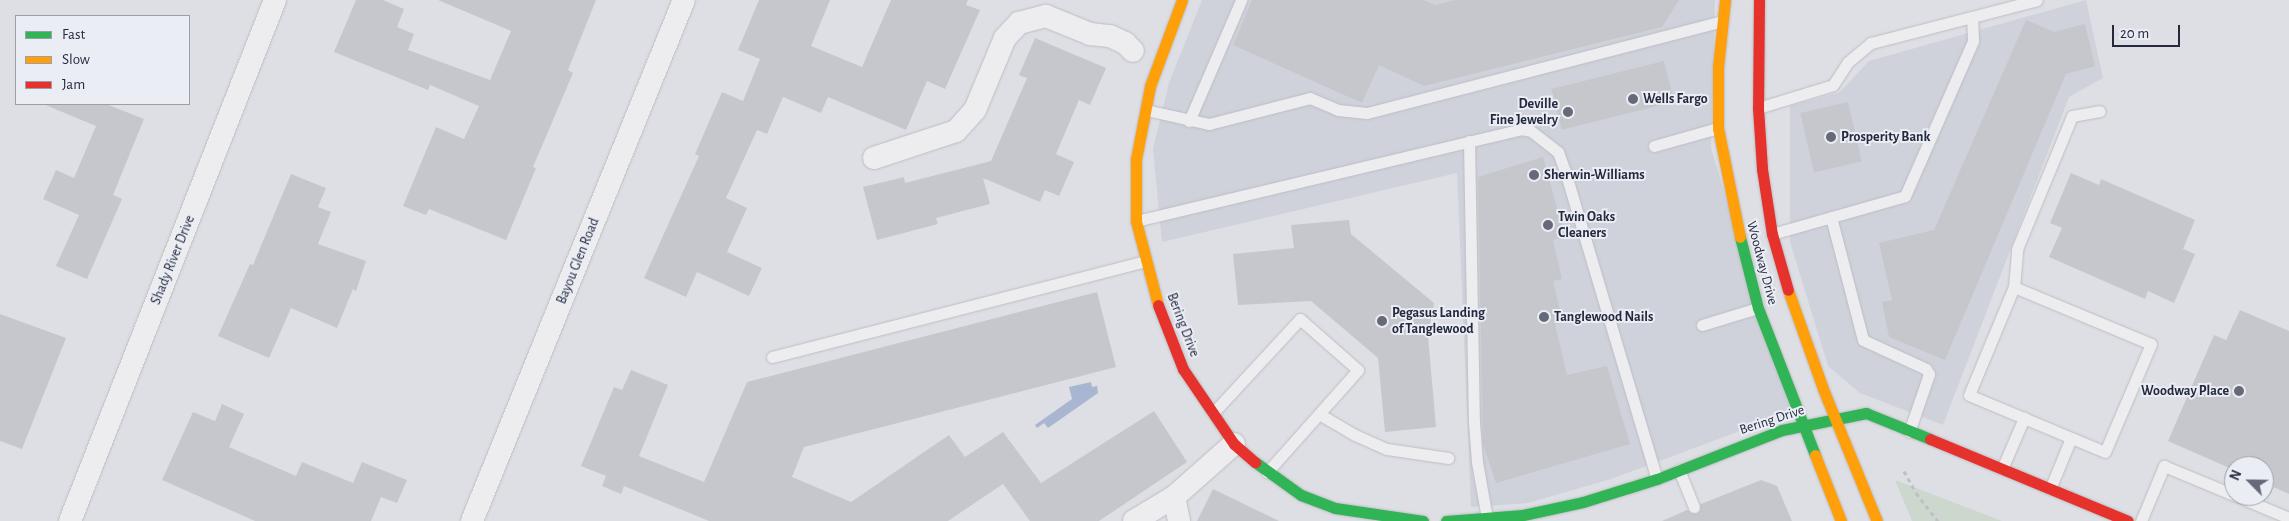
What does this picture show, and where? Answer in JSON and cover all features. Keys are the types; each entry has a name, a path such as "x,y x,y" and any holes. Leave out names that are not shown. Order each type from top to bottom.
{"street":[{"name":"Shady River Drive","path":"72,520 276,0"},
{"name":"Bayou Glen Road","path":"472,521 684,0"},
{"name":"Bering Drive","path":"1182,0 1158,60 1145,110 1136,159 1136,221 1145,261 1159,308 1184,369 1212,414 1234,444 1266,472 1301,495 1335,508 1423,521"},
{"name":"Woodway Drive","path":"1725,0 1718,67 1718,128 1732,207 1758,308 1801,424 1841,521"},
{"name":"Woodway Drive","path":"1759,0 1758,108 1762,169 1772,234 1790,298 1835,418 1877,521"},
{"path":"874,158 956,132 975,110 1004,38 1019,23 1046,16 1090,34 1110,36 1125,43 1133,51 1158,60"},
{"path":"1718,128 1758,108"},
{"name":"Bering Drive","path":"1446,521 1523,515 1583,502 1656,479 1801,424 1866,413 2128,521"},
{"path":"1134,521 1174,497 1234,444"},
{"path":"1174,497 1179,521"}],"lane":[{"path":"1188,121 1241,0"},
{"path":"1758,108 1832,85 1848,62 1871,43 2037,0"},
{"path":"1772,234 1905,196 1973,41 1972,17"},
{"path":"1145,110 1188,121 1210,124 1310,98 1338,110 1367,113 1722,21"},
{"path":"2014,287 2150,344 2105,452 1969,394 2014,287 2017,249 2072,116 2100,110"},
{"path":"1136,221 1520,128 1546,141 1558,152 1656,479"},
{"path":"1654,146 1718,128"},
{"path":"1469,141 1474,422 1476,462 1487,518"},
{"path":"1831,217 1863,340 1926,369 1929,374 1909,432"},
{"path":"772,357 1145,261"},
{"path":"1702,325 1758,308"},
{"path":"1212,414 1300,319 1358,370 1266,472"},
{"path":"1319,414 1355,436 1387,449 1448,458"},
{"path":"2002,470 2024,418"},
{"path":"2050,489 2071,438"},
{"path":"2141,521 2164,466 2224,491"},
{"path":"1679,470 1694,507"},
{"path":"2260,506 2289,518"}],"path":[{"path":"1904,471 1916,493 1938,521"}],"shaded area":[{"path":"1202,0 1715,0 1711,148 1791,412 1611,479 1528,503 1471,507 1457,173 1162,242 1153,149 1169,83"},
{"path":"2086,0 2103,78 2069,97 1943,425 1860,393 1828,366 1790,242 1790,106 1840,92 1869,61"},
{"path":"1895,480 2002,521 1912,521"}],"water":[{"path":"1091,382 1092,387 1097,386 1098,393 1048,428 1044,423 1037,428 1035,425 1072,399 1069,387"}],"building":[{"path":"356,0 383,0 404,9 397,27 414,34 408,50 490,80 511,31 438,0 596,0 568,70 573,73 533,167 536,168 506,240 429,209 426,215 403,206 436,127 464,139 479,106 430,85 428,90 334,52"},
{"path":"759,0 830,0 811,46 862,67 891,0 968,0 966,5 980,10 945,89 927,81 906,130 828,97 821,113 783,97 767,134 757,130 726,198 747,208 727,252 762,268 749,296 697,272 686,297 644,278 699,156 695,154 722,92 743,101 760,59 738,50"},
{"path":"1252,0 1424,0 1435,5 1455,0 1679,0 1662,27 1424,86 1379,65 1362,103 1233,45"},
{"path":"2026,20 2054,32 2085,24 2095,66 2066,74 1945,360 1889,337 1882,302 1892,300 1879,243 1934,230"},
{"path":"1035,38 1106,68 1090,105 1079,100 1056,154 1074,162 1059,196 1045,190 1040,202 983,178 990,204 936,218 938,224 877,240 863,187 904,177 905,183 991,161 1027,78 1019,75"},
{"path":"1664,61 1674,102 1562,130 1551,89"},
{"name":"Prosperity Bank","path":"1848,102 1862,161 1814,172 1800,113"},
{"path":"45,105 109,105 144,119 113,195 122,199 87,279 56,266 79,215 43,199 56,170 74,178 96,126"},
{"path":"1543,157 1565,237 1553,240 1562,279 1553,281 1563,323 1555,324 1567,375 1607,366 1630,444 1496,483 1483,444 1478,177"},
{"path":"2071,173 2099,185 2101,179 2195,220 2183,249 2195,254 2174,303 2148,291 2145,299 2049,257 2062,228 2050,223"},
{"path":"291,174 326,188 318,207 331,212 318,244 366,261 356,291 353,289 337,328 291,308 269,358 218,336 250,264 253,265"},
{"name":"Pegasus Landing of Tanglewood","path":"1349,220 1351,234 1434,303 1428,336 1436,427 1385,432 1378,358 1311,301 1238,305 1233,254 1294,248 1291,225"},
{"path":"1097,292 1116,367 804,447 792,477 851,502 949,435 965,457 1003,432 1041,483 1154,411 1187,462 1099,521 1030,521 1003,484 948,521 709,521 624,486 621,494 602,486 606,476 581,466 614,387 622,390 631,370 668,385 639,456 704,482 747,382"},
{"name":"Woodway Place","path":"2240,310 2289,331 2289,494 2274,487 2274,456 2224,456 2224,466 2168,441 2214,335 2226,340"},
{"path":"0,314 66,338 22,449 0,441"},
{"path":"222,404 244,414 229,447 296,476 302,462 353,483 362,462 407,480 397,503 381,497 371,521 255,521 162,480 193,412 215,421"},
{"path":"1761,480 1777,486 1792,521 1662,521 1687,510 1697,514 1701,504"},
{"path":"1213,489 1279,521 1197,521"}],"traffic: fast":[{"path":"1740,237 1758,308 1815,455"},
{"path":"1446,521 1523,515 1583,502 1657,479 1782,430 1866,413 1930,439"},
{"path":"1255,462 1301,495 1335,508 1423,521"}],"traffic: slow":[{"path":"1158,305 1136,221 1136,159 1150,86 1182,0"},
{"path":"1725,0 1718,67 1718,128 1740,237"},
{"path":"1788,290 1823,389 1877,521"},
{"path":"1815,455 1841,521"}],"traffic: jam":[{"path":"1759,0 1758,108 1762,169 1772,234 1788,290"},
{"path":"1158,305 1183,369 1234,444 1255,462"},
{"path":"1930,439 2128,521"}],"place":[{"name":"Wells Fargo","path":"1633,99"},
{"name":"Deville Fine Jewelry","path":"1568,112"},
{"name":"Prosperity Bank","path":"1831,137"},
{"name":"Sherwin-Williams","path":"1534,175"},
{"name":"Twin Oaks Cleaners","path":"1548,225"},
{"name":"Tanglewood Nails","path":"1544,317"},
{"name":"Pegasus Landing of Tanglewood","path":"1382,321"},
{"name":"Woodway Place","path":"2239,391"}]}
